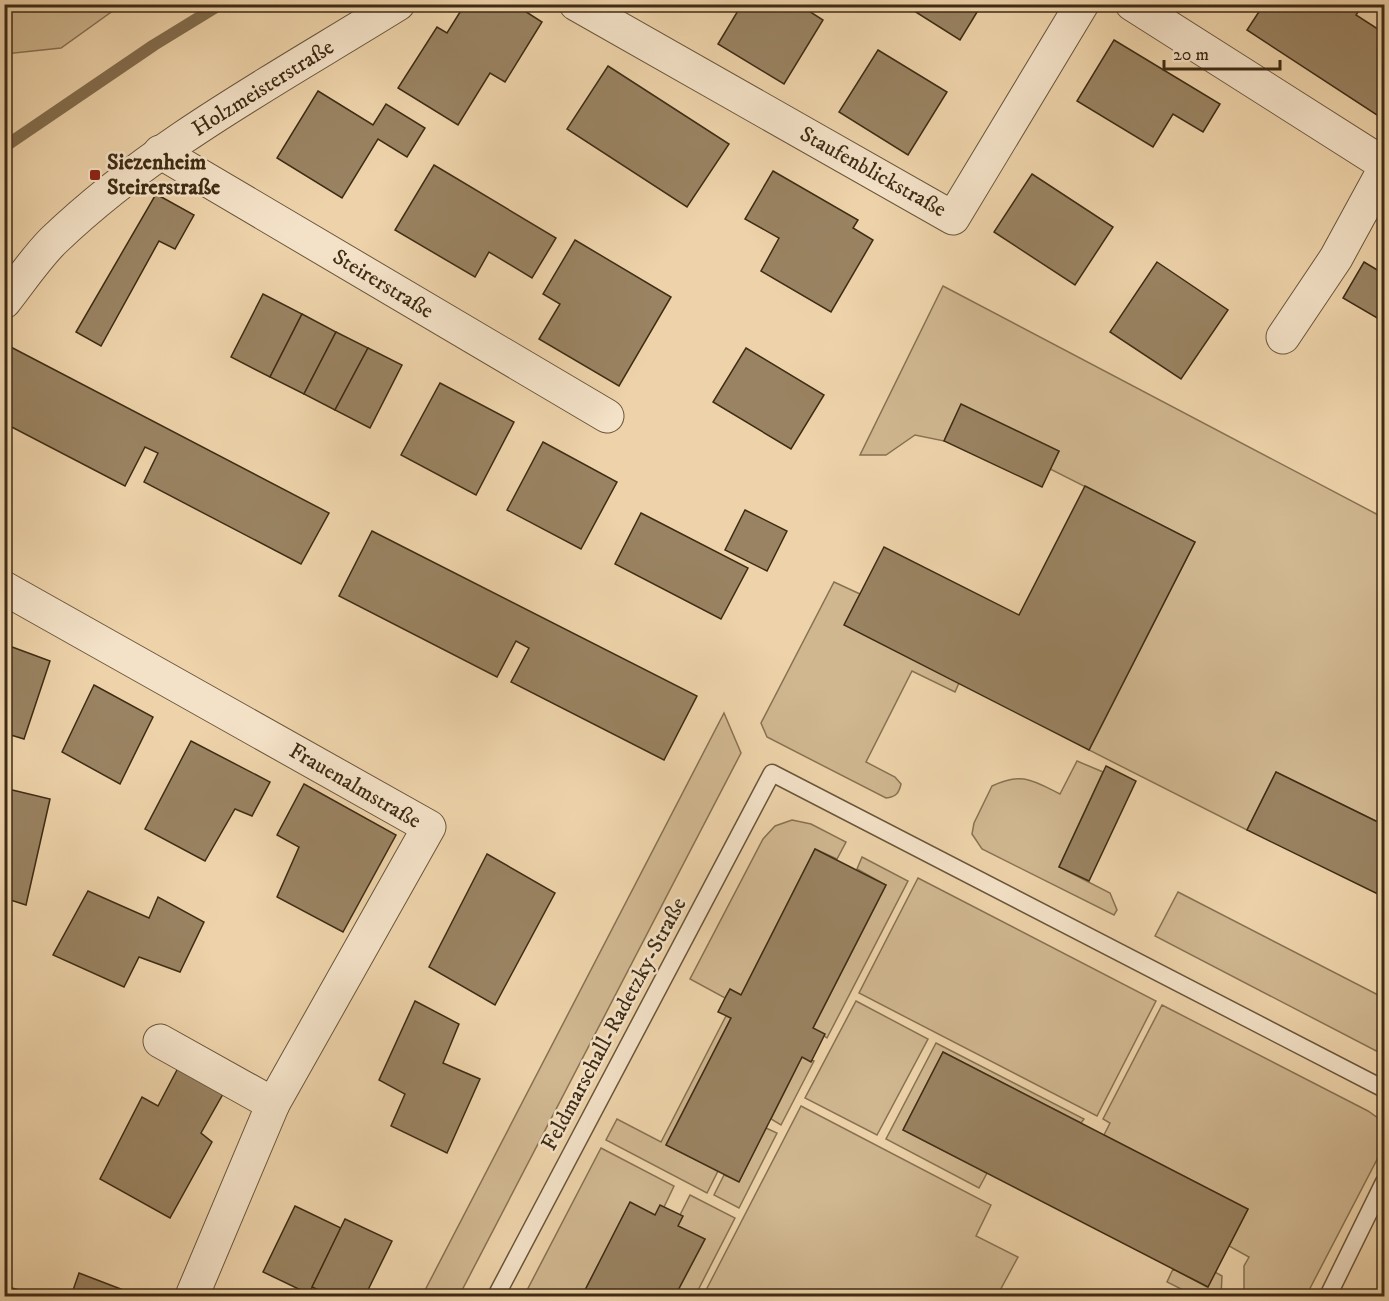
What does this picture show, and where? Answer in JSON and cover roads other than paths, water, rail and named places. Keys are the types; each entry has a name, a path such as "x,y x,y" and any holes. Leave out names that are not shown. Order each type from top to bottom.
{"street":[{"name":"Holzmeisterstraße","path":"4,302 51,243 118,182 160,152 398,4"},
{"name":"Staufenblickstraße","path":"576,4 953,218 1082,4"},
{"path":"1132,4 1384,164"},
{"name":"Steirerstraße","path":"160,152 607,416"},
{"path":"1283,337 1336,258 1384,170"},
{"name":"Frauenalmstraße","path":"4,588 429,827 273,1104 192,1296"},
{"path":"160,1041 273,1104"}],"lane":[{"name":"Feldmarschall-Radetzky-Straße","path":"496,1296 772,773 1384,1089"},
{"path":"1328,1296 1384,1182"}],"waterway":[{"path":"4,147 154,45 221,4"}],"place":[{"name":"Siezenheim Steirerstraße","path":"95,175"}]}
